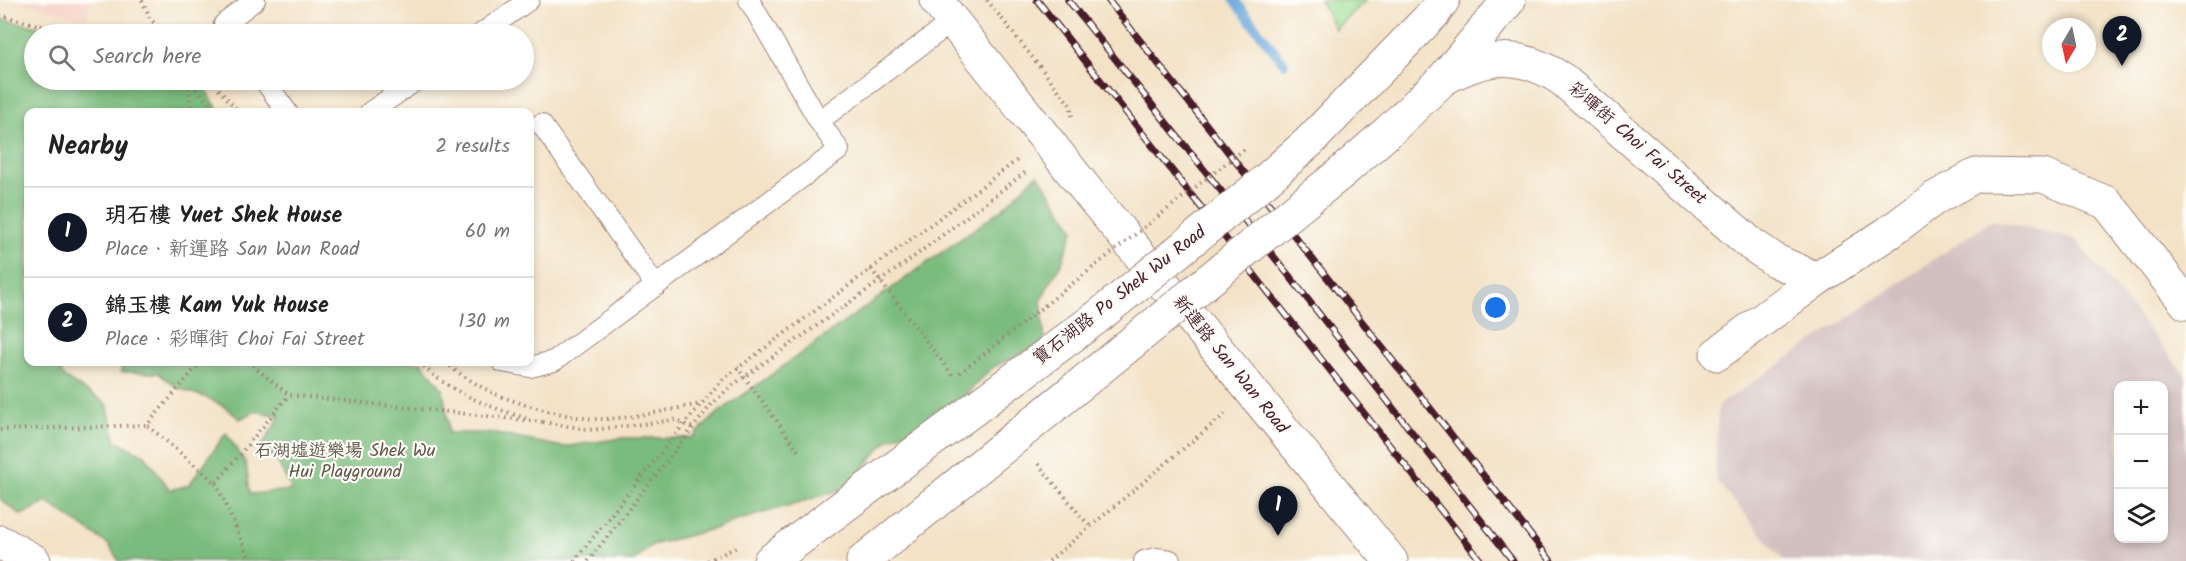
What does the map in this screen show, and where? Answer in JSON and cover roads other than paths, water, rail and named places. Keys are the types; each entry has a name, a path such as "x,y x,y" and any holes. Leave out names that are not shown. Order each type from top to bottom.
{"street":[{"name":"寶石湖路 Po Shek Wu Road","path":"770,561 1096,318 1256,188 1310,141 1434,13 1443,0"},
{"path":"863,561 1341,173 1443,79 1509,0"},
{"name":"新運路 San Wan Road","path":"945,11 1088,192 1391,561"},
{"name":"彩暉街 Choi Fai Street","path":"1443,79 1463,68 1496,58 1518,61 1548,70 1572,88 1751,244 1776,261 1817,279"},
{"path":"1718,354 1817,279 1888,233 1935,198 1976,175 2043,176 2107,203 2186,303"},
{"path":"0,542 34,561"}],"lane":[{"path":"224,24 255,0"},
{"path":"495,24 530,0"},
{"path":"534,366 554,361 839,150 819,121 749,0"},
{"path":"819,121 945,11"},
{"path":"271,90 284,108"},
{"path":"376,108 402,90"},
{"path":"541,124 656,286"},
{"path":"1144,561 1155,558 1170,560"}],"waterway":[{"path":"1234,0 1284,63"}],"railway":[{"path":"1037,0 1481,561"},
{"path":"1068,0 1291,278 1513,561"},
{"path":"1108,0 1551,561"}],"place":[{"name":"錦玉樓 Kam Yuk House","path":"2122,66"},
{"name":"玥石樓 Yuet Shek House","path":"1278,536"}],"park label":[{"name":"石湖墟遊樂場 Shek Wu Hui Playground","path":"345,461"}]}
